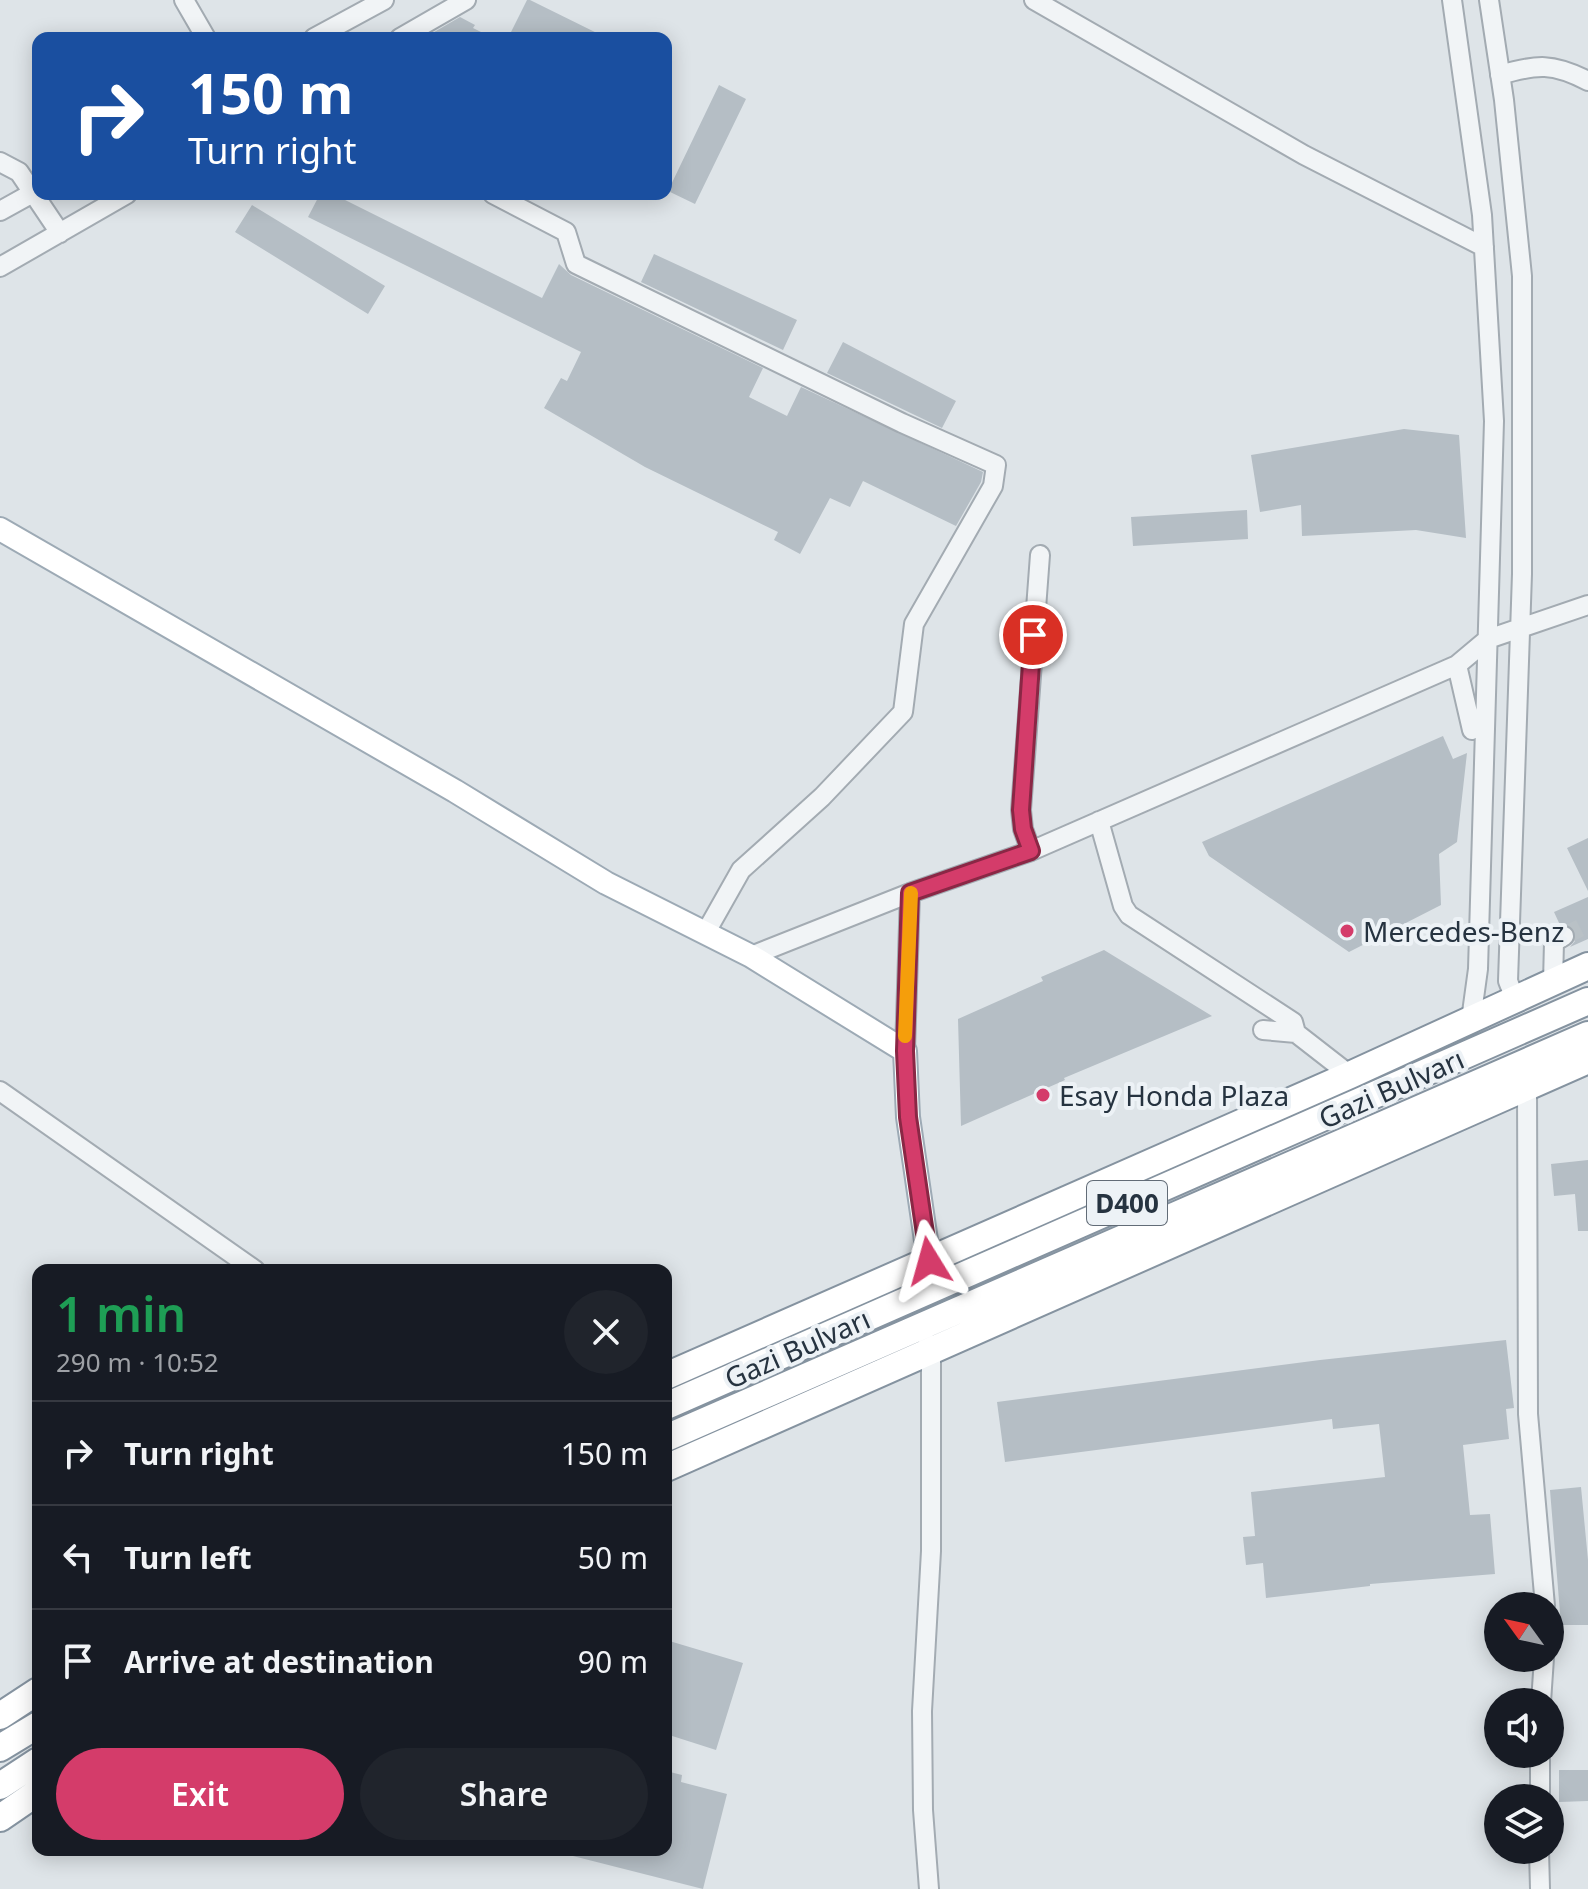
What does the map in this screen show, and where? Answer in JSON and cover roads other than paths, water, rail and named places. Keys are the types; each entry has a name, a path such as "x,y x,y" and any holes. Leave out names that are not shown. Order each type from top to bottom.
{"highway":[{"path":"672,1373 1350,1075 1588,966"},
{"name":"Gazi Bulvarı","path":"672,1403 1588,1001"},
{"name":"Gazi Bulvarı","path":"672,1435 1588,1035"},
{"path":"672,1465 1588,1060"},
{"path":"0,1716 32,1695"},
{"path":"0,1748 32,1729"},
{"path":"0,1786 32,1765"},
{"path":"0,1818 32,1796"}],"main road":[{"path":"0,529 455,791 606,883 751,956 905,1051 908,1117 929,1261"}],"street":[{"path":"184,0 203,32"},
{"path":"325,32 384,0"},
{"path":"410,32 466,0"},
{"path":"1034,0 1304,155 1484,247"},
{"path":"1452,0 1482,215 1494,421 1478,969 1471,1020"},
{"path":"1489,0 1522,276 1520,626 1508,981 1515,999"},
{"path":"1500,75 1540,66 1567,71 1588,81"},
{"path":"0,162 19,172 32,187"},
{"path":"0,211 32,193"},
{"path":"41,200 60,233"},
{"path":"0,267 117,200"},
{"path":"505,200 566,232 576,264 902,423 996,465 993,486 914,624 903,712 822,797 741,870 706,932"},
{"path":"1031,851 1023,829 1021,810 1040,555"},
{"path":"751,956 910,893 1031,851 1457,665 1488,639 1588,605"},
{"path":"1457,665 1472,730"},
{"path":"1099,821 1123,906 1129,915 1293,1022 1296,1033"},
{"path":"905,1051 910,893"},
{"path":"1553,982 1554,942 1564,936"},
{"path":"1263,1030 1296,1033 1350,1075"},
{"path":"1527,1087 1528,1414 1544,1592"},
{"path":"0,1091 246,1264"},
{"path":"921,1326 931,1352 931,1551 922,1711 923,1810 929,1889"},
{"path":"1539,1864 1540,1889"}],"tunnel":[{"path":"1564,936 1588,924"}],"place":[{"name":"Mercedes-Benz","path":"1347,931"},
{"name":"Esay Honda Plaza","path":"1043,1095"}]}
